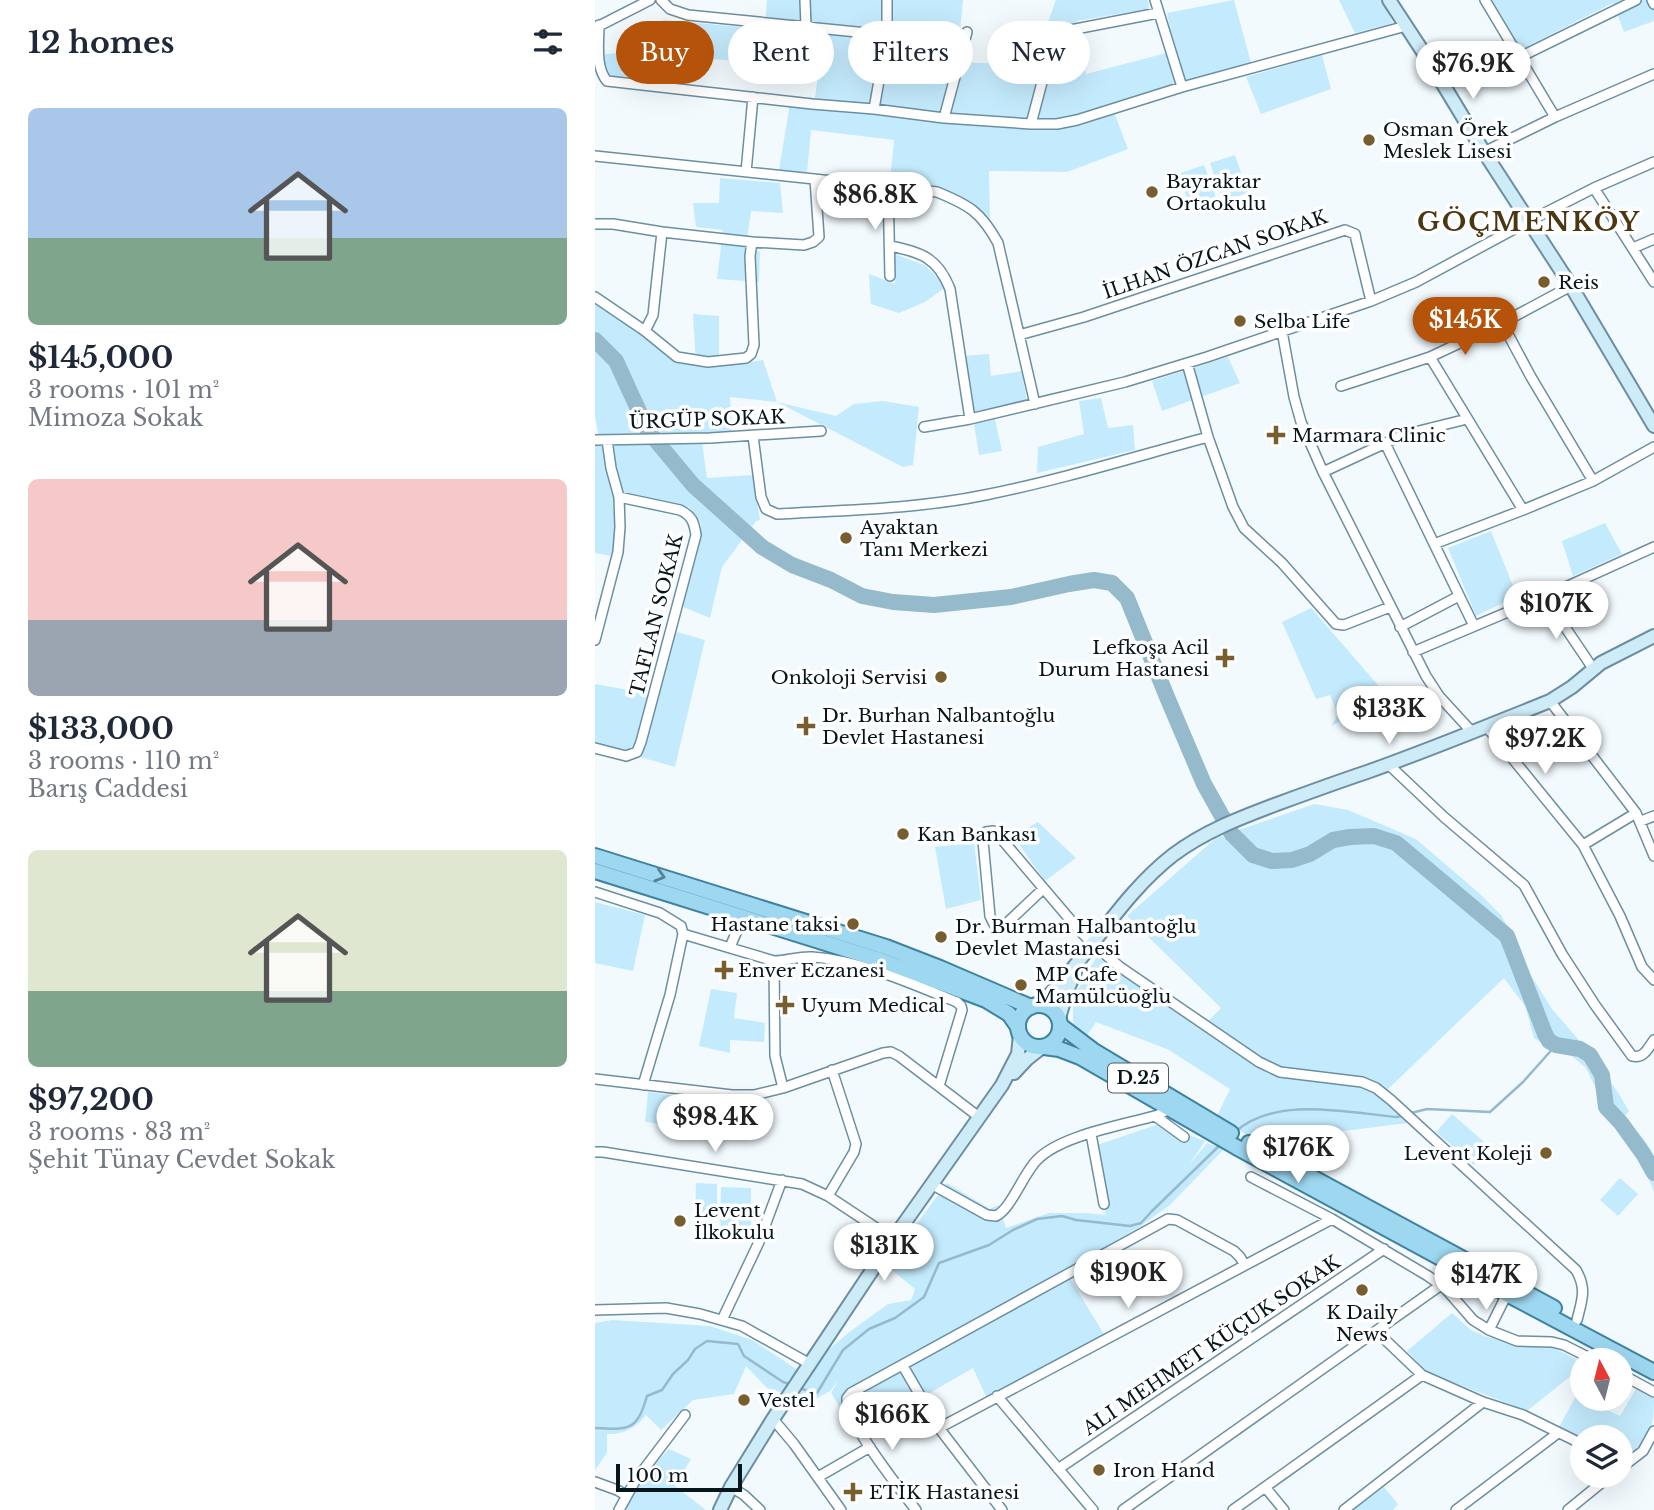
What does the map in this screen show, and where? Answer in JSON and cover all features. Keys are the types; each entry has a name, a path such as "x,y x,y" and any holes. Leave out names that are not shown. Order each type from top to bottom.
{"main road":[{"name":"D.25","path":"595,856 886,947 1035,1006 1051,1009 1060,1022 1094,1051 1214,1129 1507,1294 1654,1372"},
{"name":"D.25","path":"595,871 859,953 986,1000 1004,1010 1013,1019 1028,1045 1059,1049 1080,1057 1169,1109 1214,1129"},
{"path":"1019,1031 1021,1015 1035,1006"},
{"path":"1043,1047 1056,1040 1060,1033 1060,1022"},
{"name":"D.25","path":"1239,1143 1654,1361"}],"street":[{"path":"650,0 597,26 599,65 601,74 607,81 944,118 1031,124 1056,124 1077,120 1182,87 1406,26"},
{"path":"661,0 670,9 688,15 752,21"},
{"path":"805,0 806,21"},
{"path":"887,0 887,21"},
{"path":"1155,0 1182,87"},
{"path":"1389,0 1483,152 1571,286 1654,426"},
{"path":"1485,0 1555,117"},
{"path":"1520,57 1636,0"},
{"path":"1031,124 1055,33 1158,13"},
{"path":"1483,152 1654,74"},
{"path":"874,109 878,84"},
{"path":"944,118 954,84"},
{"path":"746,172 753,97"},
{"path":"595,156 937,192 960,202 977,212 998,243 1035,404"},
{"path":"924,427 970,419 1125,382 1371,301 1416,282 1594,188 1654,162"},
{"path":"595,223 752,242 804,245 814,243 819,237 815,179"},
{"path":"888,187 890,276"},
{"path":"1594,188 1654,282"},
{"name":"İLHAN ÖZCAN SOKAK","path":"1019,335 1084,317 1345,230 1355,234 1371,301"},
{"path":"645,331 653,315 662,232"},
{"path":"1633,248 1654,239"},
{"path":"595,297 677,357 708,362 746,358 751,354 754,345 750,256 752,242"},
{"path":"890,246 914,251 932,260 944,275 950,289 970,419"},
{"path":"1342,386 1430,357 1571,286"},
{"path":"1502,323 1593,481"},
{"path":"1282,331 1301,422 1322,472 1426,676 1439,696 1472,732"},
{"path":"1430,357 1523,510"},
{"path":"1187,363 1208,437 1233,507 1244,528 1282,563 1339,625 1390,607"},
{"path":"1322,472 1403,435 1468,419"},
{"name":"ÜRGÜP SOKAK","path":"595,440 753,436 821,431"},
{"path":"753,436 761,497 766,509 777,514 883,508 982,496 1044,483 1208,437"},
{"path":"595,640 618,552 620,527 619,497 607,440"},
{"path":"1385,443 1475,626"},
{"path":"1434,544 1593,481 1654,447"},
{"name":"TAFLAN SOKAK","path":"595,748 626,756 637,752 696,535 695,525 689,514 619,497"},
{"path":"1413,652 1654,547"},
{"path":"1548,595 1565,627 1594,670"},
{"path":"1400,627 1459,596"},
{"path":"1035,1006 1054,991 1145,880 1174,854 1211,830 1550,701 1601,663 1654,636"},
{"path":"1550,701 1638,817 1654,856"},
{"path":"1486,726 1583,845 1643,967 1654,980"},
{"path":"1388,764 1444,817 1524,885 1562,954 1633,1056 1637,1058 1644,1055 1654,1040"},
{"path":"1583,845 1638,817 1654,816"},
{"path":"1043,888 1007,923 997,926 994,924 990,916 983,839 985,833 991,830 999,836 1092,943 1120,967 1259,1062 1280,1072 1362,1082 1376,1088 1391,1100 1576,1270 1584,1289 1577,1320"},
{"path":"595,892 666,915 681,926 683,934 670,995 643,1085"},
{"path":"730,947 743,917"},
{"path":"683,934 774,961 811,957 844,962 908,982 959,1004 962,1010 939,1086"},
{"path":"774,961 775,1056 783,1088"},
{"path":"1060,1022 1067,991 1079,962"},
{"path":"1002,1086 1018,1054 1019,1031"},
{"path":"720,1510 773,1419 893,1239 1002,1086 1027,1059 1043,1047"},
{"path":"595,1079 739,1096 783,1088 891,1052 979,1117"},
{"path":"828,1196 856,1147 832,1070"},
{"path":"933,1185 987,1215 997,1216 1003,1212 1028,1171 1042,1155 1063,1142 1155,1116 1169,1109"},
{"path":"1155,1116 1184,1137"},
{"path":"1091,1134 1104,1204"},
{"path":"595,1152 805,1185 828,1196 893,1239"},
{"path":"1251,1177 1332,1219 1441,1285 1468,1316 1489,1330 1517,1341 1557,1343 1573,1348"},
{"path":"722,1320 759,1242 782,1180"},
{"path":"915,1510 870,1447 847,1405 847,1398 851,1393 1168,1219 1177,1220 1234,1251 1244,1264"},
{"path":"939,1427 1332,1219"},
{"name":"ALI MEHMET KÜÇUK SOKAK","path":"1058,1469 1384,1250"},
{"path":"1122,1510 1441,1285"},
{"path":"1489,1330 1507,1294"},
{"path":"595,1310 672,1309 722,1320 742,1326 810,1364"},
{"path":"1376,1331 1422,1375 1483,1402 1523,1415 1570,1438"},
{"path":"902,1366 939,1427 1002,1510"},
{"path":"1233,1510 1422,1375"},
{"path":"1633,1381 1654,1392"},
{"path":"997,1396 1093,1510"},
{"path":"1344,1510 1483,1402"},
{"path":"619,1510 635,1481 685,1415"},
{"path":"773,1419 841,1510"},
{"path":"1633,1458 1643,1451 1654,1431"},
{"path":"1456,1510 1558,1433"},
{"path":"818,1477 870,1447"},
{"path":"595,1482 626,1495"},
{"path":"731,1487 760,1510"},
{"path":"1265,1488 1284,1510"},
{"path":"1568,1510 1595,1488"}],"shaded area":[{"path":"767,0 963,0 961,21 848,21 848,84 973,84 973,63 987,63 987,84 1090,84 1090,73 1174,51 1167,13 1234,0 1251,63 1111,104 1128,149 1067,172 989,171 990,220 969,201 936,188 890,181 894,140 811,130 807,173 779,170 791,97 815,98 817,84 834,84 834,21 766,21"},
{"path":"1056,0 1148,0 1149,9 1076,21 1048,21"},
{"path":"1339,0 1381,0 1393,23 1355,33"},
{"path":"1491,0 1654,0 1654,21 1624,32 1613,3 1520,50"},
{"path":"714,24 728,26 728,60 714,59"},
{"path":"616,53 616,76 605,75 605,54"},
{"path":"1322,55 1331,89 1261,114 1246,77"},
{"path":"1235,155 1248,193 1223,201 1210,163"},
{"path":"1204,165 1218,203 1192,212 1178,174"},
{"path":"720,178 780,183 783,213 751,211 746,247 760,252 759,282 717,279 723,230 696,227 693,203 719,203"},
{"path":"895,254 926,266 946,287 925,302 899,313 871,304 869,274 895,284"},
{"path":"595,301 677,361 696,363 693,314 719,316 719,366 763,360 777,402 730,397 732,434 701,435 707,478 753,475 760,520 756,521 722,567 710,618 681,606 697,555 701,524 689,507 613,499 615,536 612,556 595,553 595,445 600,444 595,416"},
{"path":"989,354 991,376 1022,371 1027,402 993,410 1002,451 979,455 963,356"},
{"path":"1228,357 1240,383 1162,411 1152,381"},
{"path":"1101,398 1108,428 1133,425 1135,450 1037,473 1038,447 1084,434 1079,401"},
{"path":"883,401 919,407 913,465 903,467 777,402 836,416 854,404"},
{"path":"1605,523 1622,554 1573,576 1562,541"},
{"path":"1491,531 1517,596 1476,616 1448,548"},
{"path":"1311,608 1384,692 1331,726 1338,715 1330,695 1316,699 1282,622"},
{"path":"674,631 705,640 675,767 595,744 595,684 656,695"},
{"path":"1314,804 1348,810 1416,839 1502,916 1530,974 1552,1009 1584,1046 1629,1111 1623,1118 1641,1136 1650,1150 1654,1166 1654,1192 1641,1160 1628,1140 1601,1112 1597,1091 1586,1068 1566,1051 1546,1046 1534,1038 1525,1006 1504,978 1386,1091 1417,1118 1408,1123 1327,1133 1273,1149 1216,1118 1230,1089 1167,1049 1096,1022 1086,1037 1073,1024 1073,998 1102,947 1207,1022 1221,1008 1127,916 1216,838"},
{"path":"1038,822 1076,858 1045,881 1013,836"},
{"path":"974,843 981,900 946,909 935,847"},
{"path":"595,902 645,915 633,971 595,963"},
{"path":"711,989 737,993 734,1018 765,1023 764,1042 730,1040 730,1053 699,1046"},
{"path":"648,1092 728,1103 726,1132 645,1122"},
{"path":"1452,1114 1490,1147 1474,1165 1436,1132"},
{"path":"1159,1124 1205,1141 1189,1165 1207,1143 1224,1149 1170,1205 1138,1228 1065,1270 1108,1341 990,1405 973,1368 857,1435 831,1393 839,1380 830,1391 808,1403 796,1397 826,1352 848,1333 888,1304 911,1300 915,1289 886,1265 947,1183 990,1209 998,1205 1006,1228 1049,1213 1106,1215 1097,1145"},
{"path":"1620,1178 1638,1194 1618,1216 1600,1200"},
{"path":"696,1183 717,1184 717,1220 695,1220"},
{"path":"721,1187 751,1188 751,1238 720,1238"},
{"path":"1452,1313 1471,1330 1484,1336 1528,1346 1552,1347 1570,1356 1570,1377 1527,1411 1426,1372 1407,1351"},
{"path":"612,1320 710,1326 752,1340 798,1370 789,1379 783,1393 767,1388 746,1366 734,1394 693,1400 661,1430 646,1415 629,1430 607,1434 607,1453 595,1470 595,1323"},
{"path":"1636,1389 1654,1399 1651,1427 1633,1452 1633,1425 1570,1425 1570,1432 1559,1427 1570,1407 1570,1411 1609,1411 1620,1416 1623,1411 1633,1411 1633,1394"},
{"path":"669,1449 691,1459 675,1486 706,1510 623,1508 645,1474"},
{"path":"1384,1487 1398,1504 1393,1510 1352,1510"}],"waterway":[{"path":"595,340 616,361 648,431 693,485 762,547 792,565 862,596 893,602 934,605 1011,597 1094,580 1112,583 1127,598 1204,784 1232,834 1253,855 1272,861 1292,860 1310,854 1333,840 1350,837 1374,836 1396,843 1507,936 1549,1041 1556,1045 1580,1049 1590,1055 1602,1075 1606,1107 1621,1123 1654,1173"},
{"path":"1411,1113 1427,1109 1490,1112 1523,1082 1556,1045"},
{"path":"1235,1132 1271,1113 1292,1110 1335,1110 1397,1117 1405,1115"},
{"path":"798,1388 817,1393 843,1350 869,1329 895,1318 924,1297 939,1263 989,1245 1037,1219 1062,1216 1130,1226 1141,1223 1222,1143"},
{"path":"595,1428 616,1429 630,1426 639,1416 647,1396 662,1390 695,1349 707,1341 738,1344 744,1356 792,1385"}],"place":[{"name":"Osman Örek Meslek Lisesi","path":"1369,140"},
{"name":"Bayraktar Ortaokulu","path":"1152,192"},
{"name":"Reis","path":"1544,282"},
{"name":"Selba Life","path":"1240,321"},
{"name":"Marmara Clinic","path":"1276,435"},
{"name":"Ayaktan Tanı Merkezi","path":"846,538"},
{"name":"Lefkoşa Acil Durum Hastanesi","path":"1225,658"},
{"name":"Onkoloji Servisi","path":"941,677"},
{"name":"Dr. Burhan Nalbantoğlu Devlet Hastanesi","path":"806,726"},
{"name":"Kan Bankası","path":"903,834"},
{"name":"Hastane taksi","path":"853,924"},
{"name":"Dr. Burman Halbantoğlu Devlet Mastanesi","path":"941,937"},
{"name":"Enver Eczanesi","path":"724,970"},
{"name":"MP Cafe Mamülcüoğlu","path":"1021,985"},
{"name":"Uyum Medical","path":"785,1005"},
{"name":"Levent Koleji","path":"1546,1153"},
{"name":"Levent İlkokulu","path":"680,1221"},
{"name":"K Daily News","path":"1362,1290"},
{"name":"Vestel","path":"744,1400"},
{"name":"Iron Hand","path":"1099,1470"},
{"name":"ETİK Hastanesi","path":"853,1492"}],"district":[{"name":"GÖÇMENKÖY","path":"1529,222"}]}
